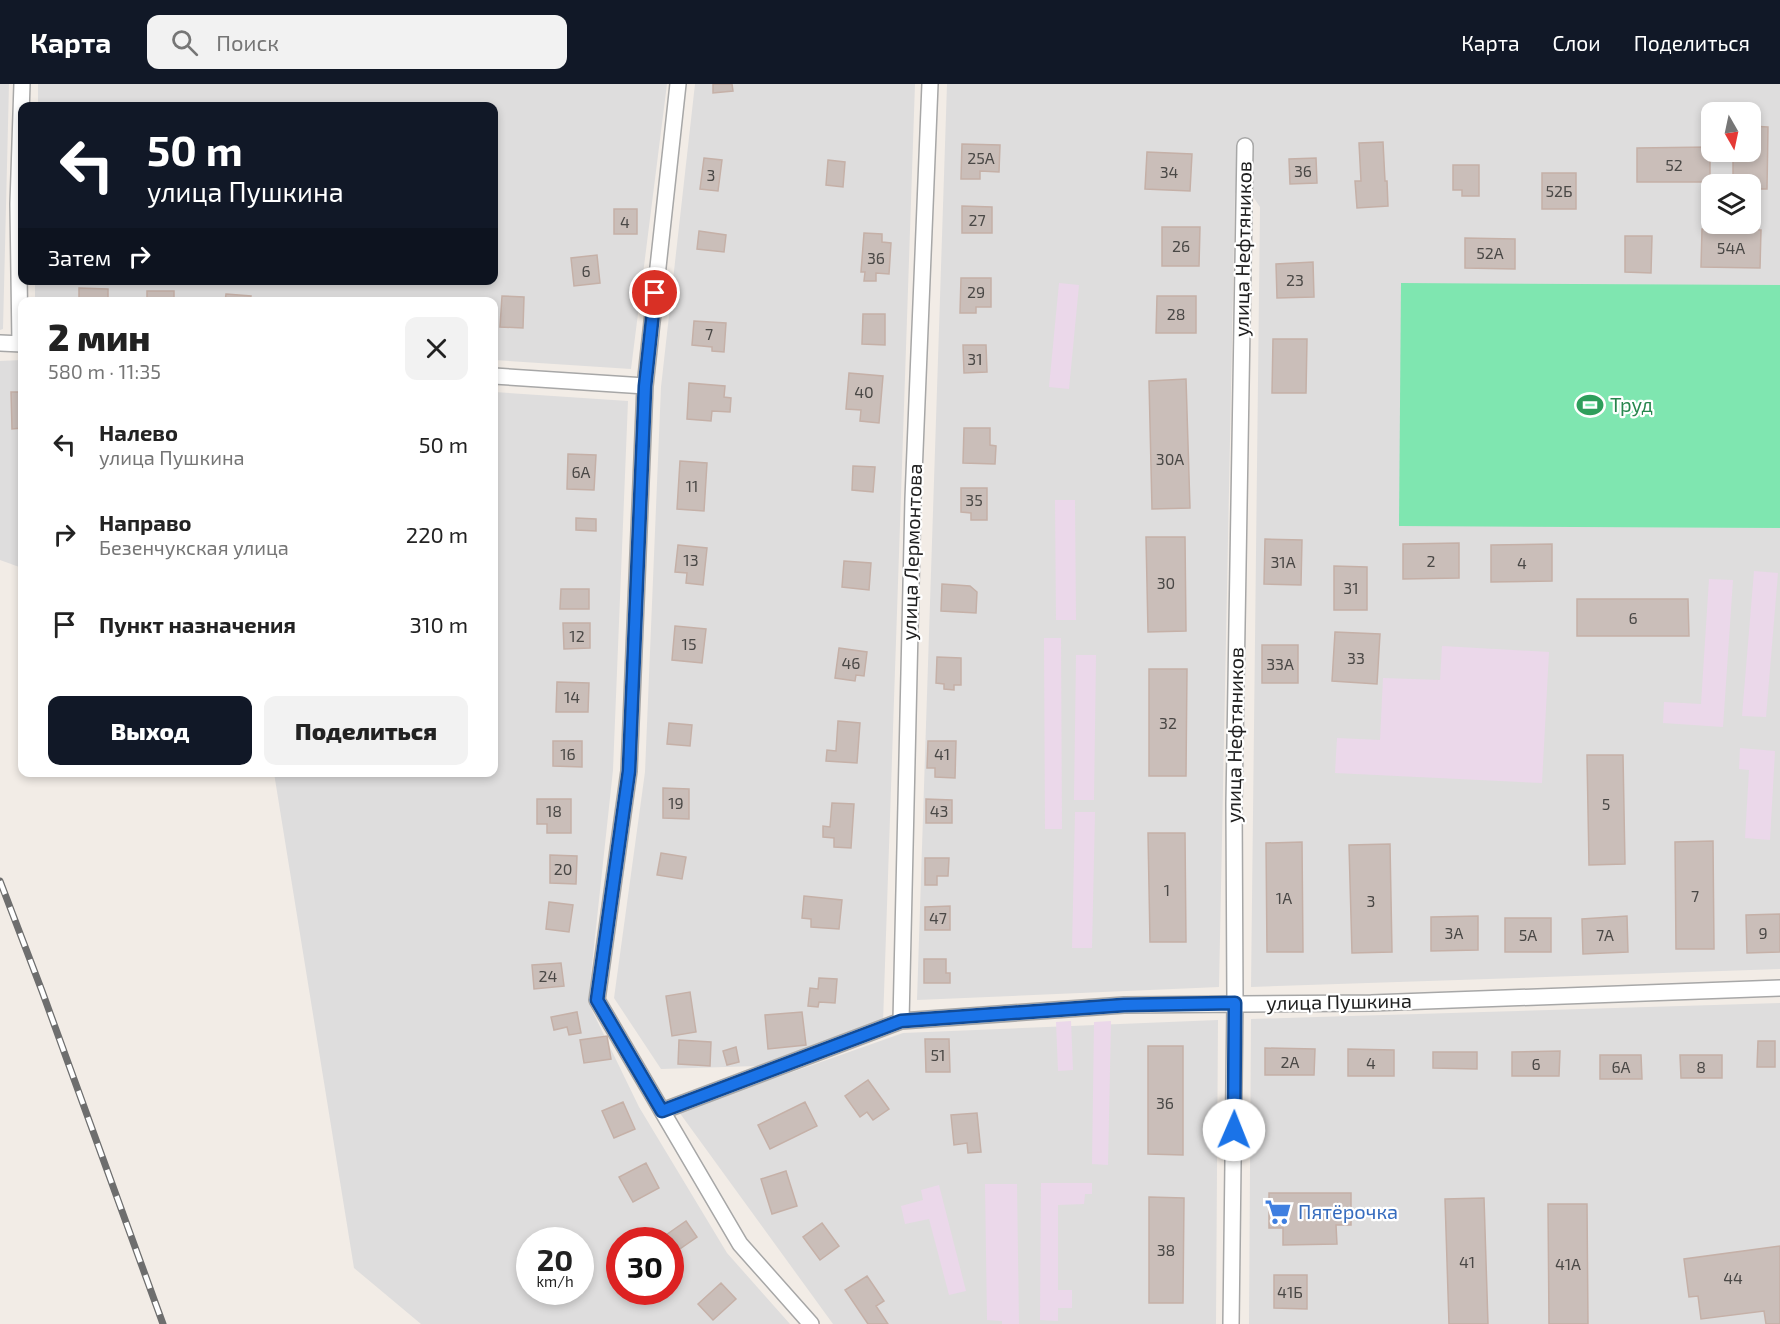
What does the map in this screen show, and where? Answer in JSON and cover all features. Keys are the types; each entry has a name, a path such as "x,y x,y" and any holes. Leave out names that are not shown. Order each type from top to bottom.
{"street":[{"path":"21,102 22,84"},
{"path":"678,84 645,386 629,771 597,1000 740,1244 811,1324"},
{"name":"улица Лермонтова","path":"901,1021 913,499 930,84"},
{"name":"улица Нефтяников","path":"1232,1324 1234,804 1245,146"},
{"path":"0,344 18,344"},
{"path":"498,376 645,386"},
{"name":"улица Пушкина","path":"662,1111 901,1021 1124,1005 1371,1003 1780,988"}],"shaded area":[{"path":"0,84 9,84 3,329 0,330"},
{"path":"38,84 667,84 631,369 498,360 498,297 35,297 35,285 498,285 498,102 38,102"},
{"path":"695,84 915,84 883,1023 757,1066 661,1069 614,998 645,772 661,387"},
{"path":"947,84 1780,84 1780,969 1251,987 1260,207 1250,192 1235,193 1219,987 917,1000"},
{"path":"1059,283 1079,285 1069,389 1049,387"},
{"path":"18,360 18,567 0,560 0,361"},
{"path":"498,392 628,401 613,770 588,1002 639,1107 727,1253 790,1324 421,1324 354,1268 275,777 498,777"},
{"path":"1055,500 1075,500 1076,620 1056,620"},
{"path":"1754,571 1778,573 1766,717 1742,716"},
{"path":"1709,579 1733,580 1723,727 1663,723 1664,702 1701,704"},
{"path":"1044,638 1061,638 1062,829 1045,829"},
{"path":"1442,646 1549,652 1542,783 1335,773 1337,738 1380,740 1383,678 1440,680"},
{"path":"1076,655 1096,655 1094,800 1074,800"},
{"path":"1740,748 1775,751 1770,840 1745,838 1749,770 1739,769"},
{"path":"1075,812 1095,812 1092,948 1072,948"},
{"path":"1780,1003 1780,1324 1249,1324 1251,1019"},
{"path":"1218,1020 1216,1324 833,1324 679,1112 903,1033"},
{"path":"1071,1021 1073,1070 1058,1071 1056,1022"},
{"path":"1111,1021 1108,1165 1092,1164 1094,1022"},
{"path":"1041,1183 1092,1183 1092,1194 1085,1194 1084,1204 1058,1205 1058,1290 1072,1290 1072,1308 1058,1308 1058,1321 1040,1320"},
{"path":"985,1184 1017,1184 1019,1324 1002,1324 1002,1321 987,1320"},
{"path":"939,1185 966,1291 949,1295 929,1219 905,1224 901,1206 923,1200 921,1190"}],"green space":[{"name":"Труд","path":"1401,283 1780,285 1780,528 1399,526"}],"building":[{"path":"713,84 732,84 733,91 713,93"},
{"path":"1761,127 1768,127 1767,189 1761,189 1761,174 1733,174 1733,162 1761,162"},
{"path":"1383,142 1388,206 1357,208 1355,181 1361,181 1359,143"},
{"path":"962,144 1000,145 999,172 980,171 980,179 961,179"},
{"path":"1701,147 1701,162 1710,162 1710,174 1701,174 1701,182 1637,182 1637,148"},
{"path":"1147,152 1192,154 1190,191 1145,189"},
{"path":"704,158 722,160 718,191 700,189"},
{"path":"1316,158 1317,183 1290,184 1289,159"},
{"path":"828,160 845,162 843,187 826,185"},
{"path":"1453,165 1479,165 1479,196 1462,196 1462,190 1453,190"},
{"path":"1542,173 1576,173 1576,209 1542,209"},
{"path":"962,206 992,207 992,233 962,233"},
{"path":"614,209 637,209 637,234 614,234"},
{"path":"1162,227 1200,227 1199,266 1162,266"},
{"path":"699,231 726,235 724,252 697,249"},
{"path":"864,233 882,234 882,242 891,243 889,274 876,273 876,281 864,281 865,272 861,272"},
{"path":"1702,234 1761,234 1760,268 1701,267"},
{"path":"1625,236 1652,236 1651,273 1625,272"},
{"path":"1465,238 1515,239 1515,269 1465,268"},
{"path":"597,255 600,283 574,286 571,258"},
{"path":"1313,262 1314,297 1277,298 1276,264"},
{"path":"961,278 991,278 991,307 976,307 976,313 960,313"},
{"path":"79,288 108,289 108,297 79,297"},
{"path":"147,291 174,291 174,297 147,297"},
{"path":"226,294 251,296 251,297 226,297"},
{"path":"502,296 524,297 523,328 500,327"},
{"path":"1157,296 1196,296 1196,333 1156,333"},
{"path":"863,314 885,314 885,345 862,344"},
{"path":"694,321 726,323 724,352 712,351 712,347 692,345"},
{"path":"1273,339 1307,339 1306,393 1272,393"},
{"path":"963,345 986,345 987,372 964,373"},
{"path":"849,373 883,376 879,423 860,421 861,410 846,409"},
{"path":"1186,379 1190,508 1152,509 1149,381"},
{"path":"689,383 725,386 724,397 731,398 730,412 712,411 711,421 687,419"},
{"path":"11,392 18,392 18,428 12,429"},
{"path":"964,428 990,428 990,445 996,446 995,464 963,463"},
{"path":"568,454 596,455 594,490 567,489"},
{"path":"680,461 707,463 704,511 677,509"},
{"path":"853,466 875,467 873,492 852,490"},
{"path":"961,488 987,488 987,520 971,520 971,513 961,512"},
{"path":"576,518 596,519 596,531 576,530"},
{"path":"1146,537 1185,537 1186,631 1148,632"},
{"path":"1265,539 1302,540 1301,585 1264,584"},
{"path":"1459,543 1459,578 1403,579 1403,544"},
{"path":"1552,544 1552,581 1491,582 1491,545"},
{"path":"678,545 707,548 703,585 686,583 687,573 675,572"},
{"path":"844,561 871,563 869,590 842,587"},
{"path":"1334,566 1367,567 1367,610 1334,610"},
{"path":"942,584 970,586 977,592 976,613 941,611"},
{"path":"561,589 589,589 589,609 560,609"},
{"path":"1577,599 1688,599 1689,636 1577,636"},
{"path":"563,623 590,623 590,648 564,649"},
{"path":"675,626 706,629 702,663 672,660"},
{"path":"1335,632 1380,634 1377,684 1332,681"},
{"path":"1262,645 1298,645 1298,683 1262,683"},
{"path":"839,648 867,652 864,676 856,675 855,681 835,678"},
{"path":"937,657 961,658 961,685 954,685 954,690 944,689 944,684 936,683"},
{"path":"1149,669 1187,669 1186,776 1149,776"},
{"path":"557,682 589,683 588,712 556,712"},
{"path":"838,721 860,723 857,763 826,761 827,750 836,751"},
{"path":"669,723 692,725 690,746 667,744"},
{"path":"553,741 582,741 582,767 553,766"},
{"path":"928,741 956,741 955,778 935,777 935,768 927,768"},
{"path":"1587,755 1623,755 1625,864 1589,865"},
{"path":"663,788 689,789 689,819 663,818"},
{"path":"537,799 571,799 571,833 547,833 547,824 537,824"},
{"path":"926,799 952,800 952,823 926,823"},
{"path":"832,803 854,804 851,848 834,847 834,838 823,837 823,826 830,827"},
{"path":"1148,833 1185,833 1186,942 1150,942"},
{"path":"1713,841 1714,949 1676,949 1675,842"},
{"path":"1302,842 1303,952 1267,952 1266,843"},
{"path":"1390,844 1392,952 1352,953 1349,845"},
{"path":"661,853 686,857 682,879 657,875"},
{"path":"550,855 577,856 576,884 550,883"},
{"path":"925,858 949,858 948,876 937,876 937,885 925,885"},
{"path":"804,896 842,900 839,929 811,927 811,919 802,918"},
{"path":"549,902 573,905 569,932 546,929"},
{"path":"950,906 950,930 925,930 925,907"},
{"path":"1780,914 1780,952 1747,953 1746,915"},
{"path":"1478,916 1478,950 1431,951 1431,917"},
{"path":"1627,916 1628,952 1583,954 1582,919"},
{"path":"1505,918 1551,918 1551,952 1505,952"},
{"path":"924,959 946,959 946,973 950,973 950,983 924,983"},
{"path":"561,963 564,986 534,989 532,965"},
{"path":"819,978 837,979 835,1003 819,1002 818,1007 808,1006 810,988 818,989"},
{"path":"690,992 696,1032 672,1036 666,996"},
{"path":"577,1012 581,1033 569,1035 567,1027 554,1030 551,1017"},
{"path":"802,1012 806,1045 768,1049 765,1015"},
{"path":"607,1036 611,1059 584,1063 580,1040"},
{"path":"925,1039 949,1039 950,1072 926,1072"},
{"path":"679,1040 711,1042 710,1066 678,1064"},
{"path":"1758,1041 1775,1041 1775,1067 1757,1067"},
{"path":"1148,1046 1183,1046 1183,1155 1148,1154"},
{"path":"736,1047 739,1062 727,1065 723,1051"},
{"path":"1265,1048 1315,1049 1314,1075 1265,1075"},
{"path":"1348,1049 1394,1050 1394,1076 1348,1076"},
{"path":"1560,1051 1559,1076 1512,1076 1512,1052"},
{"path":"1433,1052 1477,1052 1477,1069 1433,1068"},
{"path":"1600,1055 1641,1055 1642,1079 1600,1079"},
{"path":"1680,1055 1722,1055 1722,1078 1681,1078"},
{"path":"868,1080 889,1109 873,1120 867,1112 860,1117 845,1096"},
{"path":"623,1102 635,1129 614,1138 602,1111"},
{"path":"805,1102 817,1126 770,1149 758,1125"},
{"path":"977,1113 981,1152 968,1153 967,1143 954,1145 951,1115"},
{"path":"646,1163 659,1188 633,1202 619,1177"},
{"path":"786,1171 797,1206 772,1214 761,1179"},
{"path":"1269,1193 1351,1193 1351,1225 1336,1225 1337,1244 1283,1245 1283,1228 1269,1228"},
{"path":"1149,1197 1184,1198 1183,1303 1149,1303"},
{"path":"1484,1198 1488,1324 1449,1324 1445,1199"},
{"path":"1548,1204 1587,1204 1588,1324 1549,1324"},
{"path":"686,1221 697,1237 684,1246 684,1227 677,1227"},
{"path":"822,1223 839,1246 820,1260 803,1237"},
{"path":"1780,1246 1780,1324 1766,1324 1764,1311 1701,1319 1698,1296 1689,1297 1684,1259"},
{"path":"1274,1275 1307,1275 1307,1309 1274,1308"},
{"path":"867,1276 884,1301 876,1306 888,1324 868,1324 845,1290"},
{"path":"721,1283 736,1299 713,1320 698,1304"}],"railway":[{"path":"0,881 163,1324"}],"place":[{"name":"Труд","path":"1590,405"},
{"name":"Пятёрочка","path":"1278,1212"}],"route":[{"path":"655,293 645,386 629,771 597,1000 662,1111 901,1021 1124,1005 1235,1003 1234,1130"}]}
